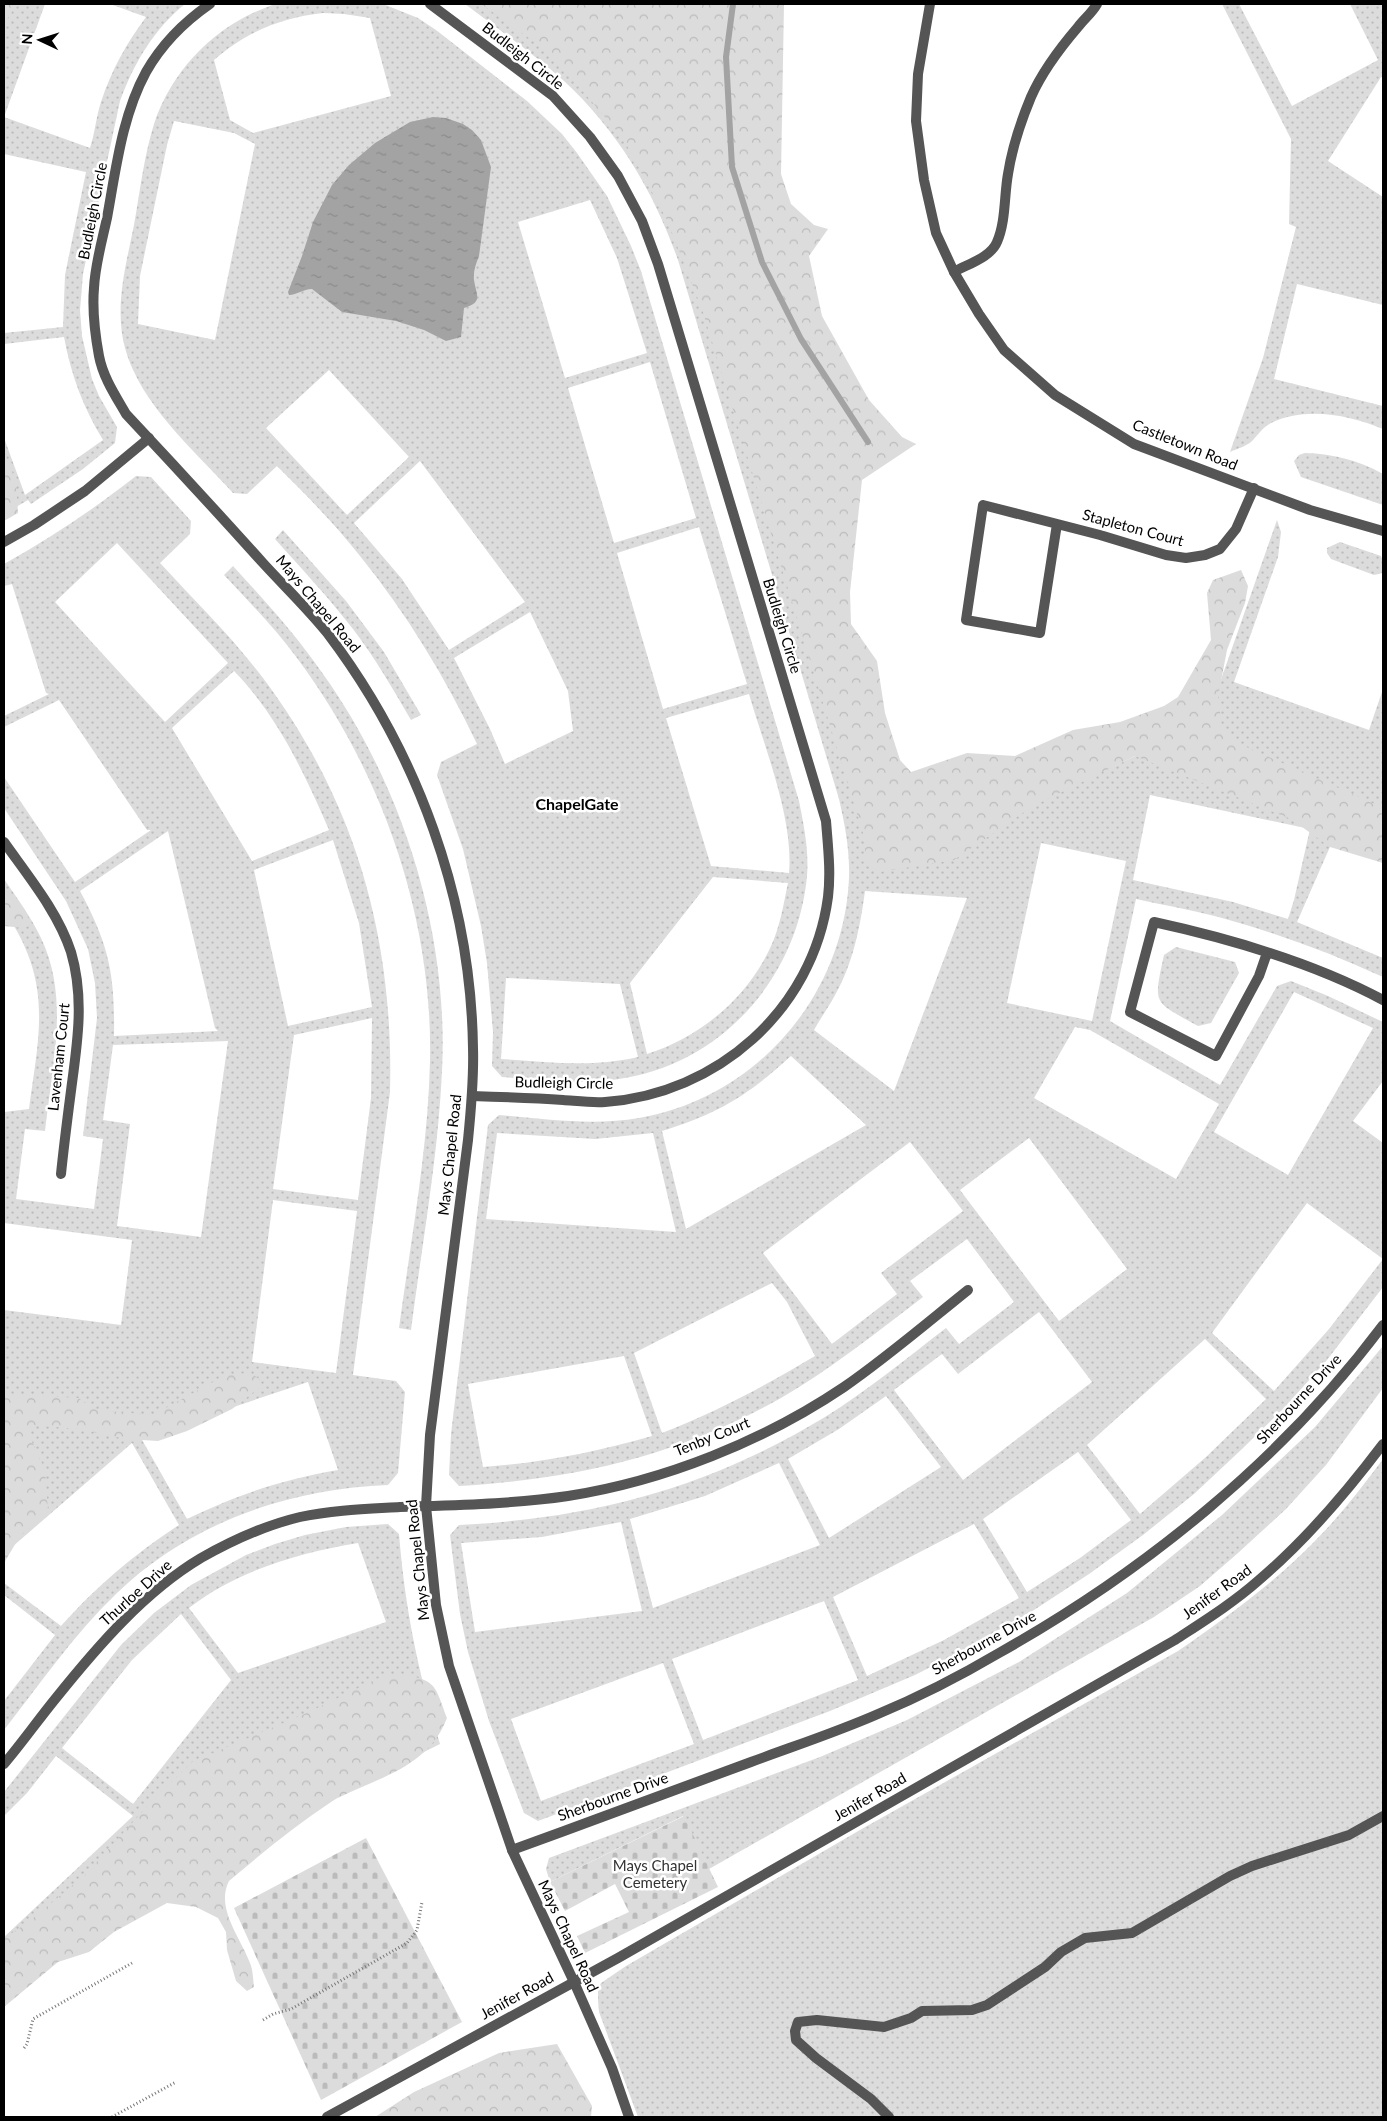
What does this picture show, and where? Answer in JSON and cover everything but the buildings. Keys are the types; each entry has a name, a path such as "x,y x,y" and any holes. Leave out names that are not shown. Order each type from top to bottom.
{"street":[{"name":"Budleigh Circle","path":"149,438 126,414 108,384 100,358 94,321 94,287 122,138 132,104 146,73 164,45 184,24 210,4"},
{"name":"Budleigh Circle","path":"430,4 553,96 590,137 618,176 642,221 658,264 826,821 829,862 828,897 821,929 811,959 794,990 770,1022 741,1051 713,1069 676,1087 642,1096 605,1102 472,1096"},
{"name":"Castletown Road","path":"930,4 918,74 916,121 924,180 936,233 954,272 979,314 1004,350 1055,395 1134,444 1310,510 1383,531"},
{"path":"954,272 985,256 997,244 1002,227 1008,173 1031,96 1049,64 1097,4"},
{"path":"4,542 34,525 85,491 149,438"},
{"name":"Mays Chapel Road","path":"149,438 326,633 359,678 402,754 424,804 444,860 458,915 471,1000 473,1048 472,1096 458,1220 434,1397 426,1506 436,1606 448,1666 512,1850 612,2068 629,2117"},
{"name":"Stapleton Court","path":"1057,524 1040,633 966,620 983,505 1057,524 1166,555 1186,558 1205,555 1220,549 1236,529 1254,488"},
{"name":"Lavenham Court","path":"4,842 44,899 60,928 70,951 80,997 78,1033 61,1174"},
{"path":"1267,953 1259,976 1216,1056 1130,1012 1154,922 1234,942 1326,972 1383,1000"},
{"name":"Tenby Court","path":"426,1506 570,1496 631,1482 683,1466 736,1446 844,1387 968,1290"},
{"name":"Sherbourne Drive","path":"512,1850 879,1714 959,1676 1043,1628 1105,1587 1187,1526 1260,1463 1340,1378 1383,1325"},
{"name":"Jenifer Road","path":"327,2117 574,1982 1175,1640 1222,1610 1259,1580 1309,1533 1352,1485 1383,1444"},
{"name":"Thurloe Drive","path":"4,1764 24,1741 54,1699 115,1630 168,1581 199,1560 237,1540 296,1518 337,1511 426,1506"},
{"path":"889,2117 871,2099 816,2058 796,2040 795,2031 798,2022 817,2020 884,2027 911,2018 922,2011 972,2010 987,2004 1045,1967 1062,1952 1085,1938 1132,1932 1230,1876 1252,1866 1349,1835 1383,1816"}],"path":[{"path":"263,2020 273,2014 291,2009 407,1942 417,1930 422,1902"},
{"path":"24,2048 27,2044 32,2019 132,1963"},
{"path":"112,2117 176,2082"}],"green space":[{"path":"4,4 45,4 4,117"},
{"path":"4,4 17,4 4,24"},
{"path":"110,4 185,4 164,24 146,48 132,73 120,101 83,274 80,310 82,336 92,379 99,396 117,427 115,443 83,469 31,504 28,500 4,514 4,438 25,495 103,440 89,415 79,390 70,364 64,337 4,344 4,333 63,327 65,275 86,172 4,154 4,117 90,148 99,108 109,79 132,37 146,17"},
{"path":"276,4 383,4 418,18 436,30 527,101 562,134 607,196 641,271 799,801 807,847 807,876 801,912 789,946 773,978 752,1006 726,1031 697,1051 665,1067 614,1080 582,1082 502,1077 492,1066 493,1032 487,963 481,926 463,849 437,775 441,762 477,744 465,719 438,670 394,600 350,544 320,510 277,466 247,494 233,493 170,426 132,369 122,333 122,286 145,161 154,124 162,103 173,84 201,49 217,35 255,12","holes":["323,13 370,18 391,96 253,133 230,120 214,60 251,34 292,19","174,121 234,133 255,144 215,340 138,324 140,276 167,145","590,200 617,258 647,353 565,378 518,222","650,362 696,518 614,543 568,388","329,370 409,457 347,515 266,428","420,461 525,602 449,650 402,579 354,523","699,527 747,684 663,709 617,553","530,612 568,691 573,731 505,764 490,729 454,658","749,694 770,759 782,806 787,830 789,873 711,866 666,718","713,877 788,883 774,939 753,978 739,995 706,1025 687,1037 647,1054 630,983","506,978 620,984 638,1057 603,1062 553,1063 501,1059"]},
{"path":"465,4 630,4 892,869 1176,737 1198,745 1277,520 1281,532 1278,557 1234,682 1369,730 1383,689 1383,863 1333,840 1297,922 1383,958 1383,977 1326,953 1268,932 1206,914 1136,899 1110,1021 1220,1085 1277,986 1291,981 1383,1022 1383,1081 1353,1121 1383,1143 1383,1259 1383,1287 1327,1360 1286,1406 1194,1494 1143,1535 1089,1574 1034,1610 915,1675 830,1711 538,1821 524,1813 489,1721 468,1652 460,1614 450,1535 459,1525 557,1515 649,1495 694,1481 738,1463 781,1442 825,1417 946,1328 959,1344 1014,1302 967,1239 910,1281 923,1297 818,1375 781,1398 742,1418 664,1449 625,1461 585,1470 502,1483 459,1486 449,1475 451,1434 488,1125 499,1115 587,1122 639,1118 681,1107 720,1089 756,1064 786,1035 811,1001 831,962 843,921 849,878 847,838 839,799 678,260 658,210 646,187 617,142 583,100 564,81 528,51","holes":["1150,795 1310,829 1288,919 1233,902 1133,880","1041,843 1126,861 1092,1021 1007,1003","865,891 967,898 894,1091 814,1030 841,984 851,959","1294,992 1373,1028 1288,1175 1214,1132","1075,1027 1090,1030 1219,1104 1176,1179 1034,1098","791,1056 866,1125 686,1229 662,1131 716,1110 746,1093","497,1133 595,1139 653,1133 676,1232 486,1219","1029,1138 1127,1269 1059,1321 960,1190","910,1142 963,1211 881,1273 897,1294 832,1344 763,1253","1307,1203 1383,1259 1329,1329 1274,1391 1212,1333","772,1283 787,1302 815,1356 759,1388 662,1433 634,1353","1039,1312 1092,1382 963,1480 894,1390 942,1354 958,1374","1205,1339 1266,1399 1206,1457 1140,1514 1087,1445","624,1356 652,1436 610,1447 526,1463 483,1467 468,1384","886,1396 941,1467 829,1538 788,1459 839,1429","1078,1452 1131,1520 1080,1558 1027,1592 983,1519","779,1463 820,1545 653,1608 630,1519 705,1496","621,1522 642,1611 475,1632 461,1543 542,1537","974,1524 1019,1598 944,1640 867,1676 833,1597","824,1601 858,1680 703,1740 672,1659","663,1663 694,1744 541,1801 511,1719"]},
{"path":"481,4 784,4 781,174 791,204 814,225 828,229 809,256 822,316 869,400 902,437 916,444 862,480 850,592 851,624 877,661 885,713 900,760 911,772 967,753 1015,756 1073,730 1120,722 1164,706 1178,697 1211,640 1207,593 1213,580 1241,570 1248,586 1245,603 1227,650 1218,697 1222,728 1233,741 1372,803 1383,806 1383,863 1330,847 1291,819 1135,756 1033,806 954,860 879,872 867,864 863,833 702,309 667,220 623,138 550,53"},
{"path":"1222,4 1239,4 1292,106 1378,60 1350,4 1383,5 1383,78 1381,77 1328,161 1383,197 1383,305 1297,284 1274,379 1383,406 1383,429 1342,416 1327,414 1298,415 1271,423 1251,442 1230,452 1263,358 1296,227 1289,224 1291,139"},
{"path":"4,451 16,482 18,513 4,521"},
{"path":"1305,453 1346,459 1383,474 1383,505 1301,477 1294,461 1299,455"},
{"path":"136,476 151,477 191,521 190,534 160,563 251,663 295,725 323,773 345,823 363,874 376,926 385,980 390,1035 390,1092 353,1375 396,1381 405,1392 398,1473 388,1485 350,1488 277,1502 242,1514 208,1529 176,1547 145,1568 101,1609 86,1625 4,1730 4,1701 55,1635 4,1595 4,1583 61,1626 88,1597 116,1572 179,1525 132,1443 4,1554 4,1310 121,1325 132,1240 4,1223 4,1112 29,1109 36,1060 39,1016 34,972 26,949 14,926 4,926 4,879 41,938 50,961 57,1009 54,1058 45,1131 25,1129 16,1199 94,1209 103,1139 83,1136 97,1018 95,983 88,949 66,901 4,808 4,777 75,882 151,830 147,830 59,700 4,727 4,716 49,694 46,693 12,584 4,586 4,564 88,511","holes":["117,543 228,663 165,722 55,602","234,671 264,707 289,746 329,830 252,861 172,728","168,831 215,1028 218,1031 114,1036 113,995 108,961 104,944 80,891","333,840 359,923 372,1007 288,1026 254,870","372,1018 371,1098 358,1200 273,1189 294,1035","228,1041 201,1237 117,1226 130,1124 103,1120 113,1045","273,1200 357,1211 336,1373 252,1362","308,1382 338,1470 298,1478 261,1489 187,1519 141,1438"]},
{"path":"283,530 346,601 384,652 421,715 411,720 391,685 353,629 275,539"},
{"path":"1340,542 1381,556 1383,573 1374,575 1331,559 1327,553 1327,548"},
{"path":"233,566 302,646 323,674 351,718 376,764 398,812 429,914 438,966 442,1019 442,1071 433,1169 411,1330 399,1328 426,1128 430,1061 429,1007 422,953 412,900 396,848 377,798 354,749 327,702 289,647 224,575"},
{"path":"4,886 25,910 31,925 24,928 4,926"},
{"path":"1176,947 1235,962 1239,973 1211,1023 1198,1026 1172,1012 1160,1000 1158,984 1164,955"},
{"path":"1383,1346 1383,1388 1326,1465 1286,1509 1238,1553 1200,1586 1154,1617 709,1869 683,1816 550,1882 546,1869 549,1858 820,1757 907,1720 1019,1662 1127,1593 1222,1515 1315,1427"},
{"path":"239,1373 254,1375 260,1380 259,1388 232,1409 187,1431 158,1441 126,1439 79,1429 32,1425 28,1433 45,1470 48,1511 20,1536 4,1563 4,1391 13,1394 78,1398 98,1410 153,1415 224,1376"},
{"path":"1383,1459 1383,2117 638,2117 599,2012 598,1989 601,1983 626,1966 860,1830 1178,1651 1214,1626 1283,1571 1342,1511"},
{"path":"388,1524 399,1534 405,1588 414,1640 425,1691 440,1744 4,1962 4,1937 133,1816 56,1756 27,1793 4,1816 4,1792 121,1645 154,1613 191,1585 246,1555 305,1535 346,1527","holes":["358,1543 386,1622 238,1673 189,1608 228,1583 248,1573 292,1558","181,1614 231,1680 133,1804 62,1748 132,1660"]},
{"path":"398,1673 427,1681 436,1690 447,1718 431,1745 421,1755 397,1771 331,1802 279,1840 229,1881 225,1902 227,1912 251,1966 254,1987 247,1991 236,1981 227,1950 226,1932 218,1918 196,1907 167,1903 114,1932 89,1952 58,1962 4,2007 4,1938 26,1924 85,1875 150,1803 192,1762 309,1712 381,1677"},
{"name":"Mays Chapel Cemetery","path":"684,1816 718,1887 585,1953 577,1936 629,1912 615,1884 565,1911 550,1882"},
{"path":"366,1838 462,2022 321,2100 234,1908"},
{"path":"557,2044 592,2106 591,2117 375,2117 414,2092 499,2053"}],"water":[{"path":"433,117 446,118 463,124 472,130 481,140 491,167 479,256 474,274 477,297 474,303 464,308 461,337 446,341 424,330 396,321 342,312 312,289 289,295 288,292 313,222 332,185 349,165 375,143 410,122"}],"waterway":[{"path":"733,4 726,57 732,167 762,262 801,339 868,442"}],"district":[{"name":"ChapelGate","path":"577,804"}]}
